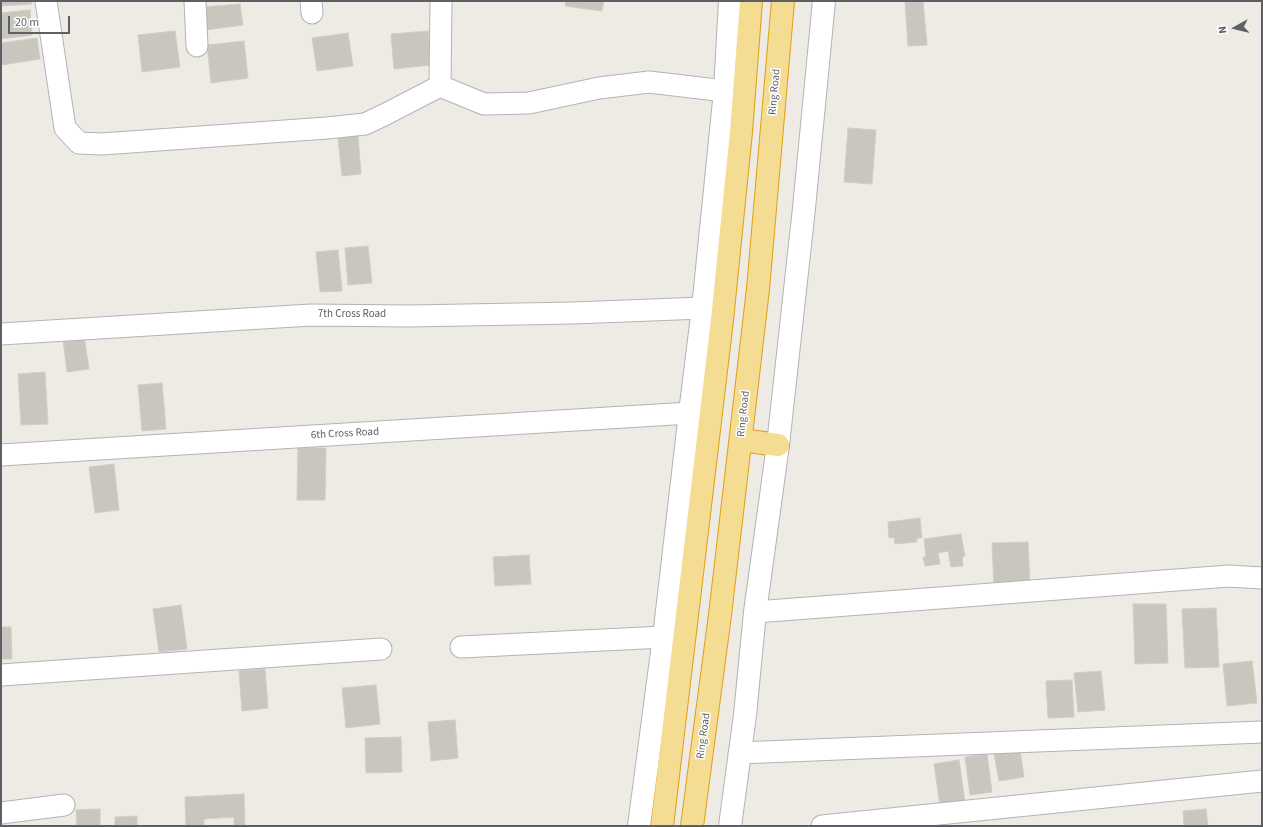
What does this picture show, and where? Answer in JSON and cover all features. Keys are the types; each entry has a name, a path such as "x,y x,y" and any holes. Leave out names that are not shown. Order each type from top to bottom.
{"highway":[{"path":"662,826 712,412 741,132 751,1"},
{"name":"Ring Road","path":"692,826 720,615 758,289 783,1"},
{"path":"734,202 766,206"},
{"path":"741,440 778,446"}],"street":[{"path":"46,1 65,128 79,143 110,144 365,124 440,86 484,104 529,103 599,88 649,82 725,92"},
{"path":"195,1 196,46"},
{"path":"440,86 441,1"},
{"path":"639,826 664,637 703,308 725,92 730,1"},
{"path":"730,826 745,715 754,612 778,446 804,208 824,1"},
{"name":"7th Cross Road","path":"1,334 312,315 410,316 703,308"},
{"name":"6th Cross Road","path":"1,454 690,413"},
{"path":"754,612 1229,576 1262,578"},
{"path":"461,647 664,637"},
{"path":"1,675 381,649"},
{"path":"739,753 1262,732"},
{"path":"822,826 1262,781"},
{"path":"1,813 64,805"}],"building":[{"path":"1,1 31,1 32,4 1,6"},
{"path":"566,1 604,1 602,11 565,6"},
{"path":"905,1 923,1 927,45 908,46"},
{"path":"240,4 243,25 206,30 203,7"},
{"path":"30,10 32,35 1,39 1,13"},
{"path":"175,31 180,67 142,72 138,35"},
{"path":"428,31 431,65 394,69 391,34"},
{"path":"348,33 353,66 317,71 312,38"},
{"path":"37,38 40,59 2,65 1,43"},
{"path":"244,41 248,78 211,83 207,45"},
{"path":"848,128 876,130 872,184 844,182"},
{"path":"358,136 361,174 342,176 338,138"},
{"path":"368,246 372,283 348,285 345,248"},
{"path":"338,250 342,291 320,292 316,252"},
{"path":"84,336 89,369 67,372 63,339"},
{"path":"45,372 48,424 21,425 18,374"},
{"path":"162,383 166,429 142,431 138,385"},
{"path":"298,448 326,448 325,500 297,500"},
{"path":"114,464 119,510 95,513 89,467"},
{"path":"920,518 922,538 917,538 917,542 895,544 894,537 889,538 888,522"},
{"path":"961,534 965,556 962,557 963,566 951,567 948,551 938,553 940,564 925,566 923,557 926,557 924,539"},
{"path":"1028,542 1030,587 994,588 992,543"},
{"path":"529,555 531,584 495,586 493,557"},
{"path":"1133,604 1166,604 1168,663 1135,664"},
{"path":"181,605 187,649 159,652 153,609"},
{"path":"1216,608 1219,667 1185,668 1182,609"},
{"path":"1,627 11,627 12,659 1,659"},
{"path":"1252,661 1257,703 1227,706 1223,664"},
{"path":"265,669 268,708 242,711 239,671"},
{"path":"1101,671 1105,710 1078,712 1074,673"},
{"path":"1072,680 1074,717 1048,718 1046,681"},
{"path":"376,685 380,724 346,728 342,688"},
{"path":"455,720 458,758 431,761 428,722"},
{"path":"401,737 402,772 366,773 365,738"},
{"path":"1019,744 1024,777 999,781 993,748"},
{"path":"987,754 992,792 970,795 965,757"},
{"path":"959,760 965,802 940,806 934,764"},
{"path":"244,794 245,826 234,826 234,817 204,819 204,826 186,826 185,797"},
{"path":"100,809 100,826 77,826 76,810"},
{"path":"1206,809 1208,826 1184,826 1183,811"},
{"path":"137,816 137,826 115,826 115,817"}]}
